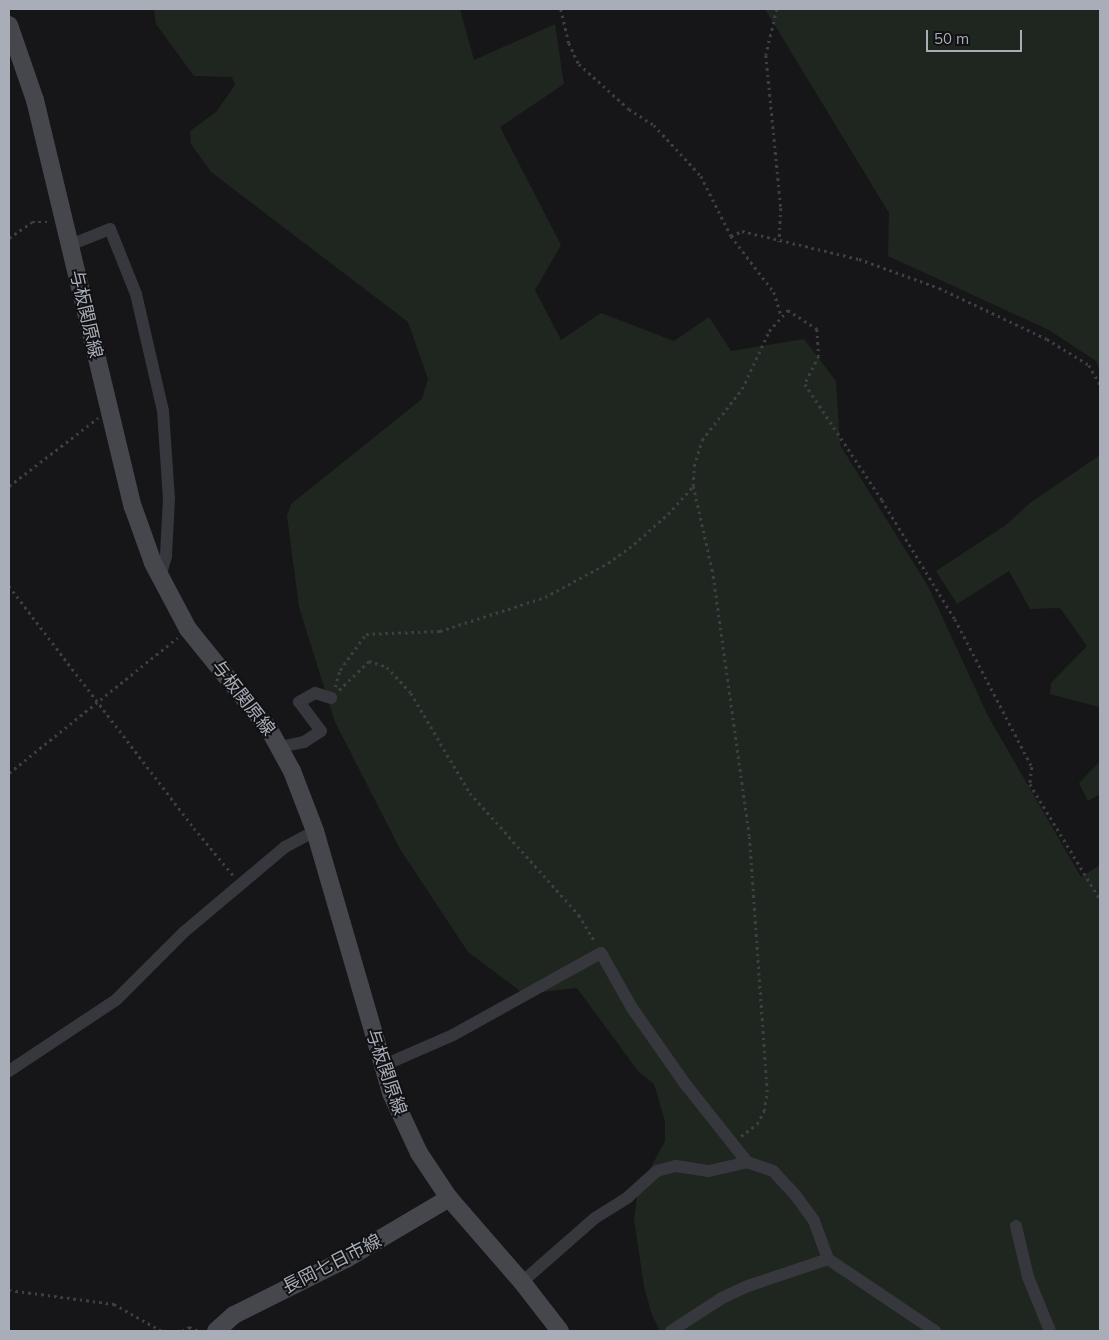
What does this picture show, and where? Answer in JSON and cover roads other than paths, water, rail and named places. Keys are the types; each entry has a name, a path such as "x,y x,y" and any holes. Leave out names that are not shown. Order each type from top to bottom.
{"main road":[{"name":"与板関原線","path":"9,25 35,100 134,507 160,577 188,629 251,705 280,747 316,831 382,1066 402,1121 449,1198 522,1282 560,1331"},
{"name":"長岡七日市線","path":"216,1331 234,1315 346,1259 449,1198"}],"street":[{"path":"70,245 110,229 136,294 163,411 169,498 166,556 160,577"},
{"path":"280,747 304,742 321,731 299,702 315,693 331,698"},
{"path":"9,1071 116,1000 184,932 285,847 302,835 316,831"},
{"path":"382,1066 453,1035 601,953 638,1015 686,1085 747,1162"},
{"path":"522,1282 595,1218 628,1197 657,1171 676,1166 709,1171 747,1162 773,1171 796,1196 814,1221 828,1260 935,1331"},
{"path":"1016,1226 1028,1277 1050,1331"},
{"path":"671,1331 739,1290 828,1260"}]}
